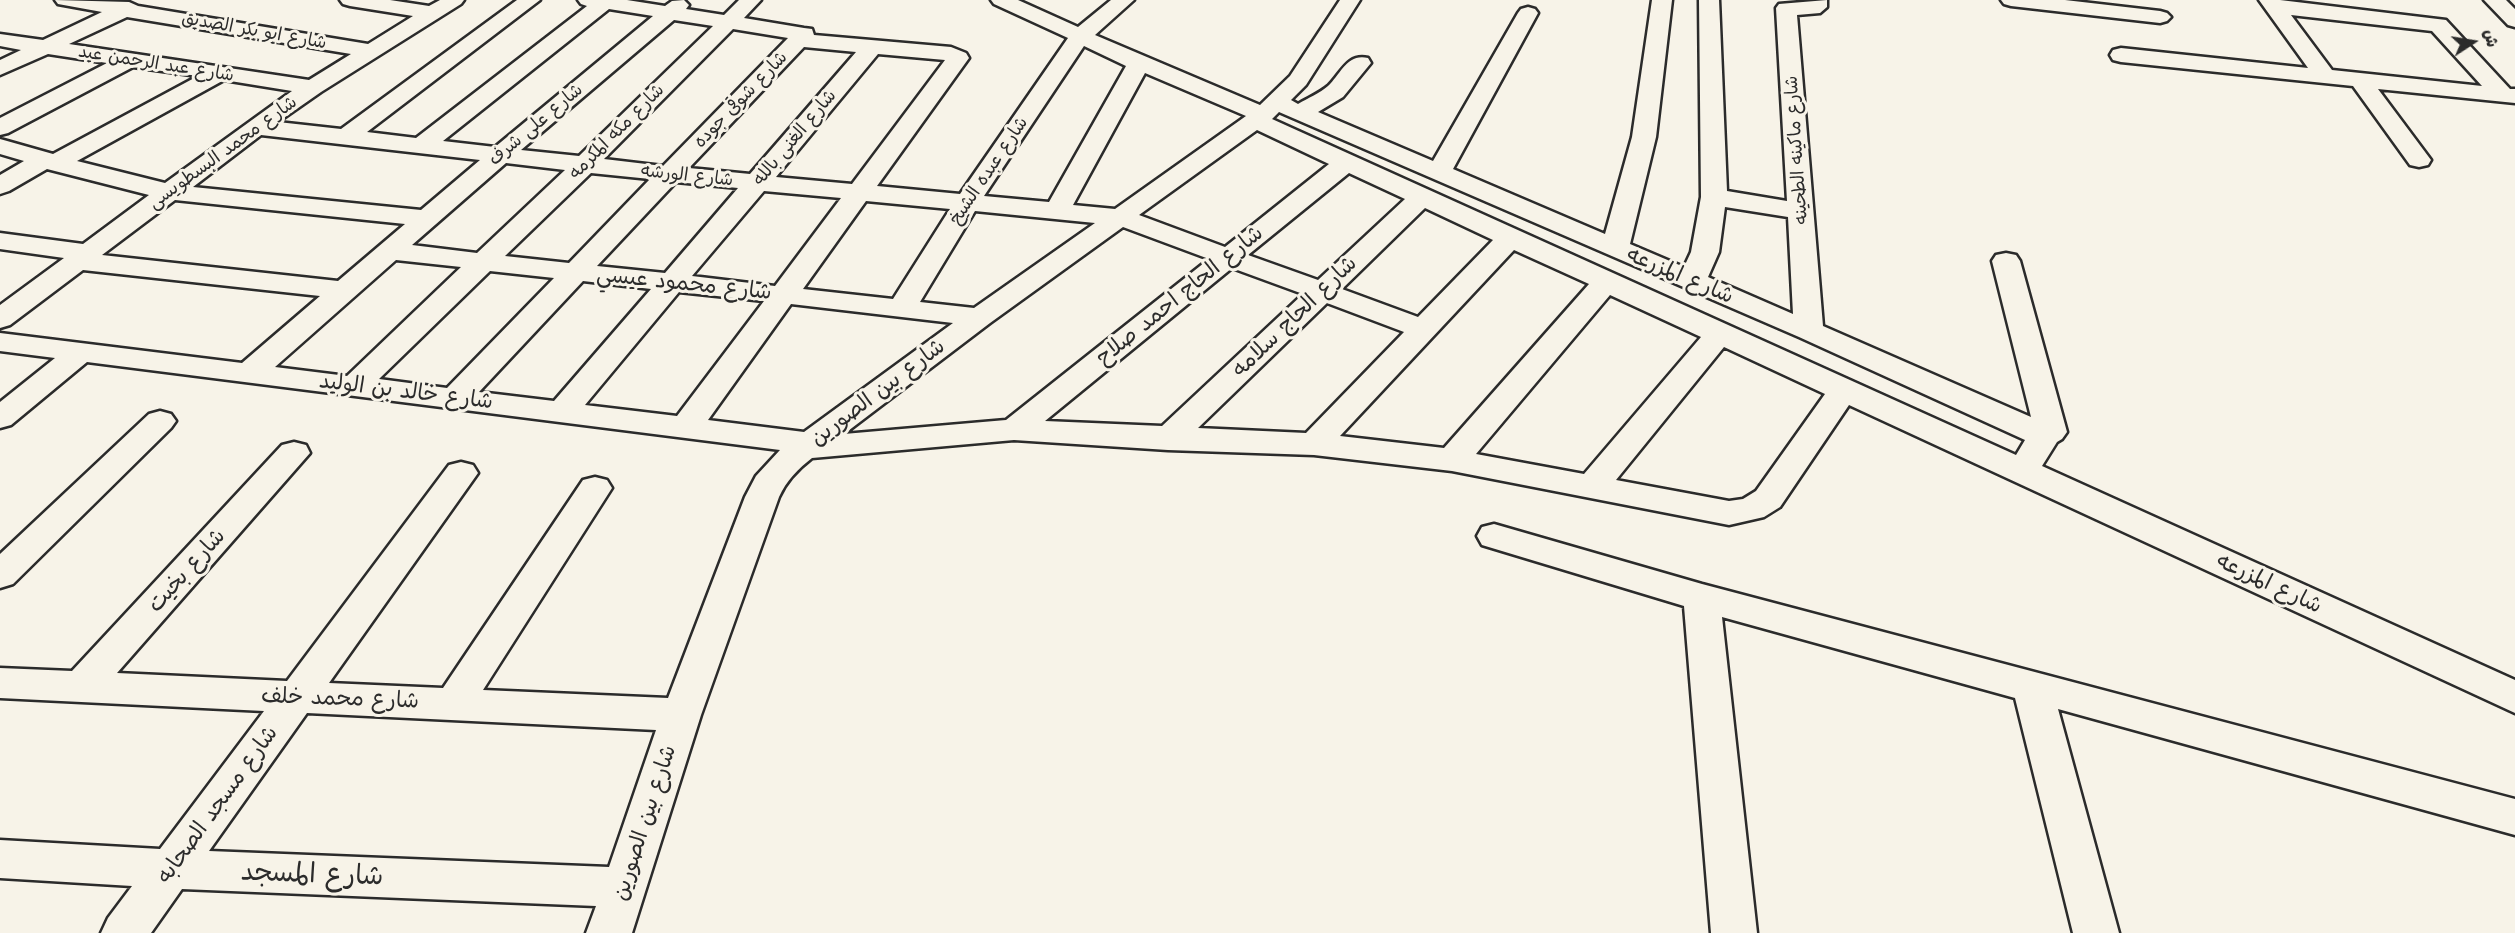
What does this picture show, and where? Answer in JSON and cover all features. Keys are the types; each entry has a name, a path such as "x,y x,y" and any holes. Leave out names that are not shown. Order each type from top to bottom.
{"street":[{"name":"شارع ابو بكر الصديق","path":"65,0 371,51"},
{"path":"0,68 147,0"},
{"path":"350,0 433,13"},
{"name":"شارع محمد البسطويسى","path":"0,319 256,127 313,87 454,0"},
{"path":"346,137 530,0"},
{"name":"شارع مكه المكرمه","path":"354,386 584,165 751,0"},
{"path":"1001,0 1139,63 1274,113 1335,92 1360,63"},
{"name":"شارع عبده الشيخ","path":"902,308 968,202 1080,36 1124,0"},
{"name":"شارع بين الصورين","path":"609,933 681,714 768,484 789,459 980,317 1119,217 1274,113 1350,0"},
{"path":"1570,265 1606,244 1644,136 1662,0"},
{"path":"1650,300 1685,278 1705,252 1714,197 1709,0"},
{"name":"شارع ماكينه الطحينه","path":"1809,331 1786,8 1813,9 1817,7 1817,0"},
{"path":"2011,0 2168,31 2325,76 2509,95"},
{"path":"2394,0 2410,20"},
{"path":"2493,0 2515,21"},
{"path":"421,146 596,1 677,7 729,22 799,32 801,38 958,56 686,427"},
{"path":"2271,4 2325,76"},
{"path":"2271,4 2428,22 2443,29 2509,95"},
{"name":"شارع على شرف","path":"249,373 500,155 677,7"},
{"name":"شارع الحاج سلامه","path":"1168,439 1430,184 1467,125 1528,13"},
{"path":"2121,55 2168,31"},
{"name":"شارع شوقى جوده","path":"454,398 801,38"},
{"name":"شارع عبد الرحمن عيد","path":"0,40 127,61 313,87"},
{"name":"شارع الغنى بالله","path":"562,412 872,47"},
{"path":"0,128 127,61"},
{"path":"1057,211 1139,63"},
{"path":"0,186 219,74"},
{"path":"2361,80 2419,160"},
{"name":"شارع المزرعه","path":"1274,113 1347,162 1430,184 1606,244 2035,430 2042,436"},
{"name":"شارع المزرعه","path":"1274,113 1430,184 1511,237 1570,265 2022,471 2498,683 2515,697"},
{"name":"شارع الورشه","path":"256,127 669,174 1119,217 1424,329"},
{"path":"0,146 50,162 168,192 427,218"},
{"name":"شارع الحاج احمد صلاح","path":"1014,430 1347,162"},
{"path":"1714,197 1801,211"},
{"path":"1314,444 1511,237"},
{"path":"0,241 82,257 344,290"},
{"name":"شارع محمود عيسي","path":"389,251 980,317"},
{"path":"2006,261 2051,432 2042,436 2042,441 2022,471"},
{"path":"1452,460 1607,281"},
{"path":"1591,488 1720,333"},
{"name":"شارع خالد بن الوليد","path":"0,342 686,427 807,445 1014,430 1168,439 1314,444 1452,460 1729,513 1752,509 1768,499 1844,390"},
{"path":"0,418 81,352"},
{"path":"0,575 160,421"},
{"name":"شارع بخيت","path":"80,688 294,453"},
{"name":"شارع مسجد الصحابه","path":"123,933 461,473"},
{"path":"454,703 595,488"},
{"path":"1494,536 1702,598 2515,817"},
{"path":"1702,598 1734,933"},
{"name":"شارع محمد خلف","path":"0,683 681,714"},
{"path":"2032,687 2096,933"},
{"name":"شارع المسجد","path":"0,859 172,869 624,887"}]}
